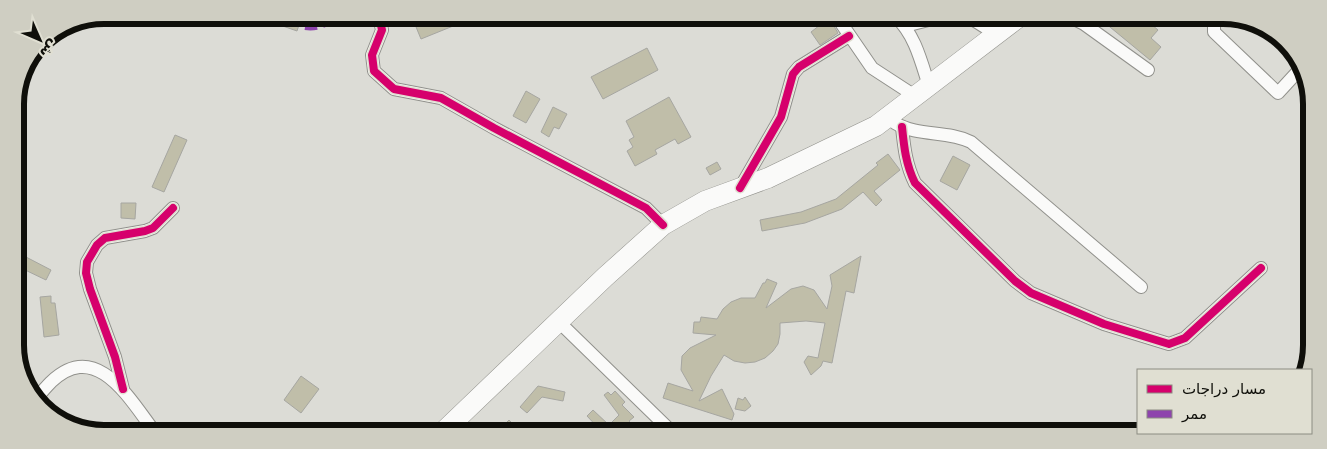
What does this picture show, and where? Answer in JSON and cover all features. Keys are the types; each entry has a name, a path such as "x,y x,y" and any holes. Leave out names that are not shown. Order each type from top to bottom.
{"main road":[{"path":"450,425 558,321 632,252 663,226 705,201 768,178 837,146 876,126 878,123 895,122 922,91 1010,24"}],"street":[{"path":"381,24 382,30 372,55 374,71 394,89 441,98 646,208 663,226"},
{"path":"841,24 872,68 922,91"},
{"path":"903,24 916,45 922,91"},
{"path":"980,24 996,34"},
{"path":"1090,24 1148,70"},
{"path":"1214,24 1214,32 1278,93 1297,73"},
{"path":"740,188 781,117 793,74 799,67 849,36"},
{"path":"895,122 909,172 915,183 1015,281 1032,292 1104,324 1170,344 1184,338 1261,268"},
{"path":"895,122 917,131 961,138 971,142 1141,287"},
{"path":"123,389 115,357 90,289 86,272 87,262 97,245 105,238 146,231 153,228 173,208"},
{"path":"558,321 665,425"},
{"path":"41,394 51,382 75,368 87,366 103,372 123,389 150,425"}],"building":[{"path":"277,24 299,24 297,31"},
{"path":"415,24 458,24 421,39"},
{"path":"821,24 833,24 838,33 820,45 811,32"},
{"path":"1106,24 1151,24 1158,30 1151,38 1161,47 1150,60"},
{"path":"647,48 658,70 603,99 591,77"},
{"path":"526,91 540,99 526,123 513,116"},
{"path":"669,97 691,137 678,144 675,139 655,150 657,154 635,166 627,151 633,147 629,140 634,137 626,121"},
{"path":"553,107 567,114 559,129 554,127 549,137 541,132"},
{"path":"175,135 187,140 164,192 152,187"},
{"path":"888,154 900,170 874,191 882,200 876,206 863,192 842,209 805,223 762,231 760,220 801,212 836,199 878,165 876,163"},
{"path":"953,156 970,165 957,190 940,181"},
{"path":"717,162 721,169 710,175 706,168"},
{"path":"121,203 136,203 135,219 121,218"},
{"path":"861,256 854,293 846,291 832,363 823,361 821,366 811,375 804,362 808,356 818,358 825,323 806,321 780,323 778,344 765,358 745,363 734,361 724,355 711,376 699,401 722,389 734,414 732,420 663,398 668,383 693,391 681,370 682,356 690,348 716,335 693,333 694,322 700,322 701,317 717,319 723,309 731,302 741,298 755,298 767,279 777,283 766,308 791,289 803,286 814,290 827,309 832,286 830,275"},
{"path":"26,257 51,270 46,280 24,269"},
{"path":"51,296 51,303 55,303 59,335 44,337 40,297"},
{"path":"301,376 319,389 301,413 284,400"},
{"path":"538,386 565,392 563,401 542,397 527,413 520,407"},
{"path":"615,391 625,402 622,405 634,417 629,421 633,425 609,425 619,415 604,395 608,392 611,395"},
{"path":"745,397 751,406 745,411 735,409 738,398 743,400"},
{"path":"593,410 609,425 595,425 587,416"},
{"path":"509,420 514,425 504,425"}],"marked path":[{"path":"305,27 324,24"}],"cycle path":[{"path":"381,24 382,30 372,55 374,71 394,89 441,98 646,208 663,225"},
{"path":"740,188 781,117 793,74 799,67 849,36"},
{"path":"902,127 907,163 915,183 1015,281 1031,293 1104,324 1169,344 1185,338 1261,268"},
{"path":"123,389 115,357 90,289 86,273 87,262 97,245 105,238 153,228 173,208"}]}
